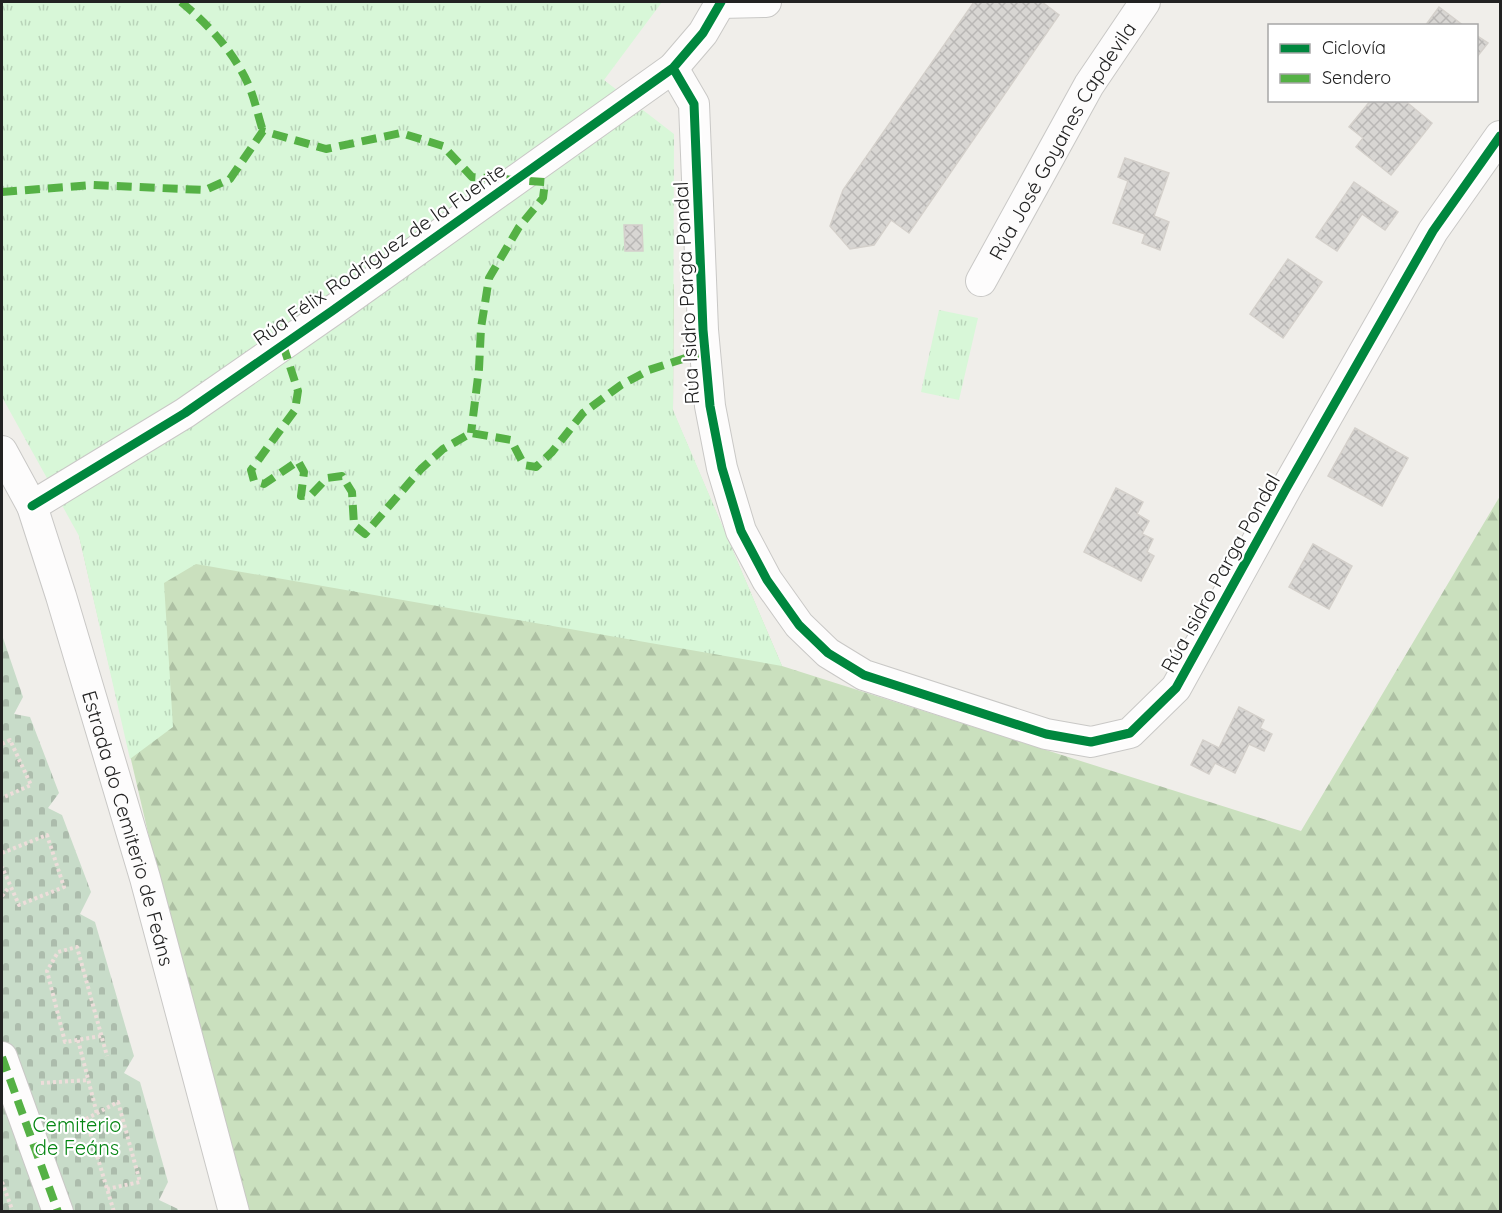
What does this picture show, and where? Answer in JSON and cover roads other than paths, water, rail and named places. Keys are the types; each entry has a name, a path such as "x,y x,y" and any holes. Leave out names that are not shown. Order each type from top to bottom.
{"street":[{"path":"720,2 766,2"},
{"name":"Rúa Félix Rodríguez de la Fuente","path":"32,506 185,412 673,68 703,33 720,2"},
{"name":"Rúa José Goyanes Capdevila","path":"981,281 1089,85 1145,2"},
{"name":"Rúa Isidro Parga Pondal","path":"673,68 694,104 703,330 710,406 722,468 741,531 767,580 799,625 828,653 864,675 1046,734 1091,742 1130,733 1176,688 1433,231 1500,136"},
{"name":"Estrada do Cemiterio de Feáns","path":"2,451 32,506 61,596 145,878 234,1212"},
{"path":"2,1057 58,1212"}],"park label":[{"name":"Cemiterio de Feáns","path":"77,1136"}]}
